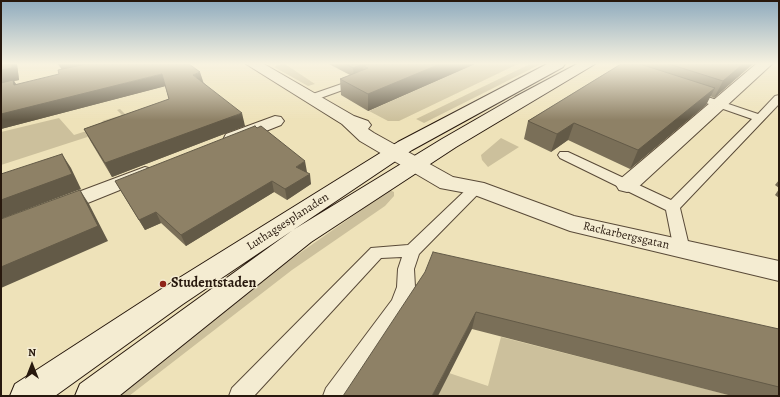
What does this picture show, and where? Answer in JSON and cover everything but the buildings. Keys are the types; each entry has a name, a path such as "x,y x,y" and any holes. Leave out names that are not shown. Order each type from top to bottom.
{"main road":[{"name":"Rackarbergsgatan","path":"285,83 348,120 367,137 410,155 447,183 476,188 570,223 682,250 779,271"},
{"name":"Luthagsesplanaden","path":"92,396 410,155 427,133 523,83"},
{"name":"Luthagsesplanaden","path":"27,396 180,292 410,155 554,83"},
{"path":"627,185 744,83"},
{"path":"212,146 275,121"},
{"path":"1,230 161,166"}],"lane":[{"path":"311,98 353,83"},
{"path":"682,92 760,118"},
{"path":"673,207 779,98"},
{"path":"564,155 673,207"},
{"path":"334,396 399,304 406,287 406,269 412,251 476,188"},
{"path":"673,207 682,250"},
{"path":"240,396 377,252 412,251"}],"shaded area":[{"path":"302,83 313,83 315,84 308,86"},
{"path":"433,83 479,83 399,121 388,121 369,111"},
{"path":"492,83 504,83 424,123 416,119"},
{"path":"120,109 128,117 109,130 1,165 1,132 59,118 74,135 105,125 102,121 122,115 117,110"},
{"path":"501,138 519,147 488,167 482,160 481,155"},
{"path":"390,190 394,192 394,196 385,206 292,270 129,396 105,396 277,269"},
{"path":"501,337 733,396 438,396 449,373 488,386"}],"place":[{"name":"Studentstaden","path":"163,284"}]}
